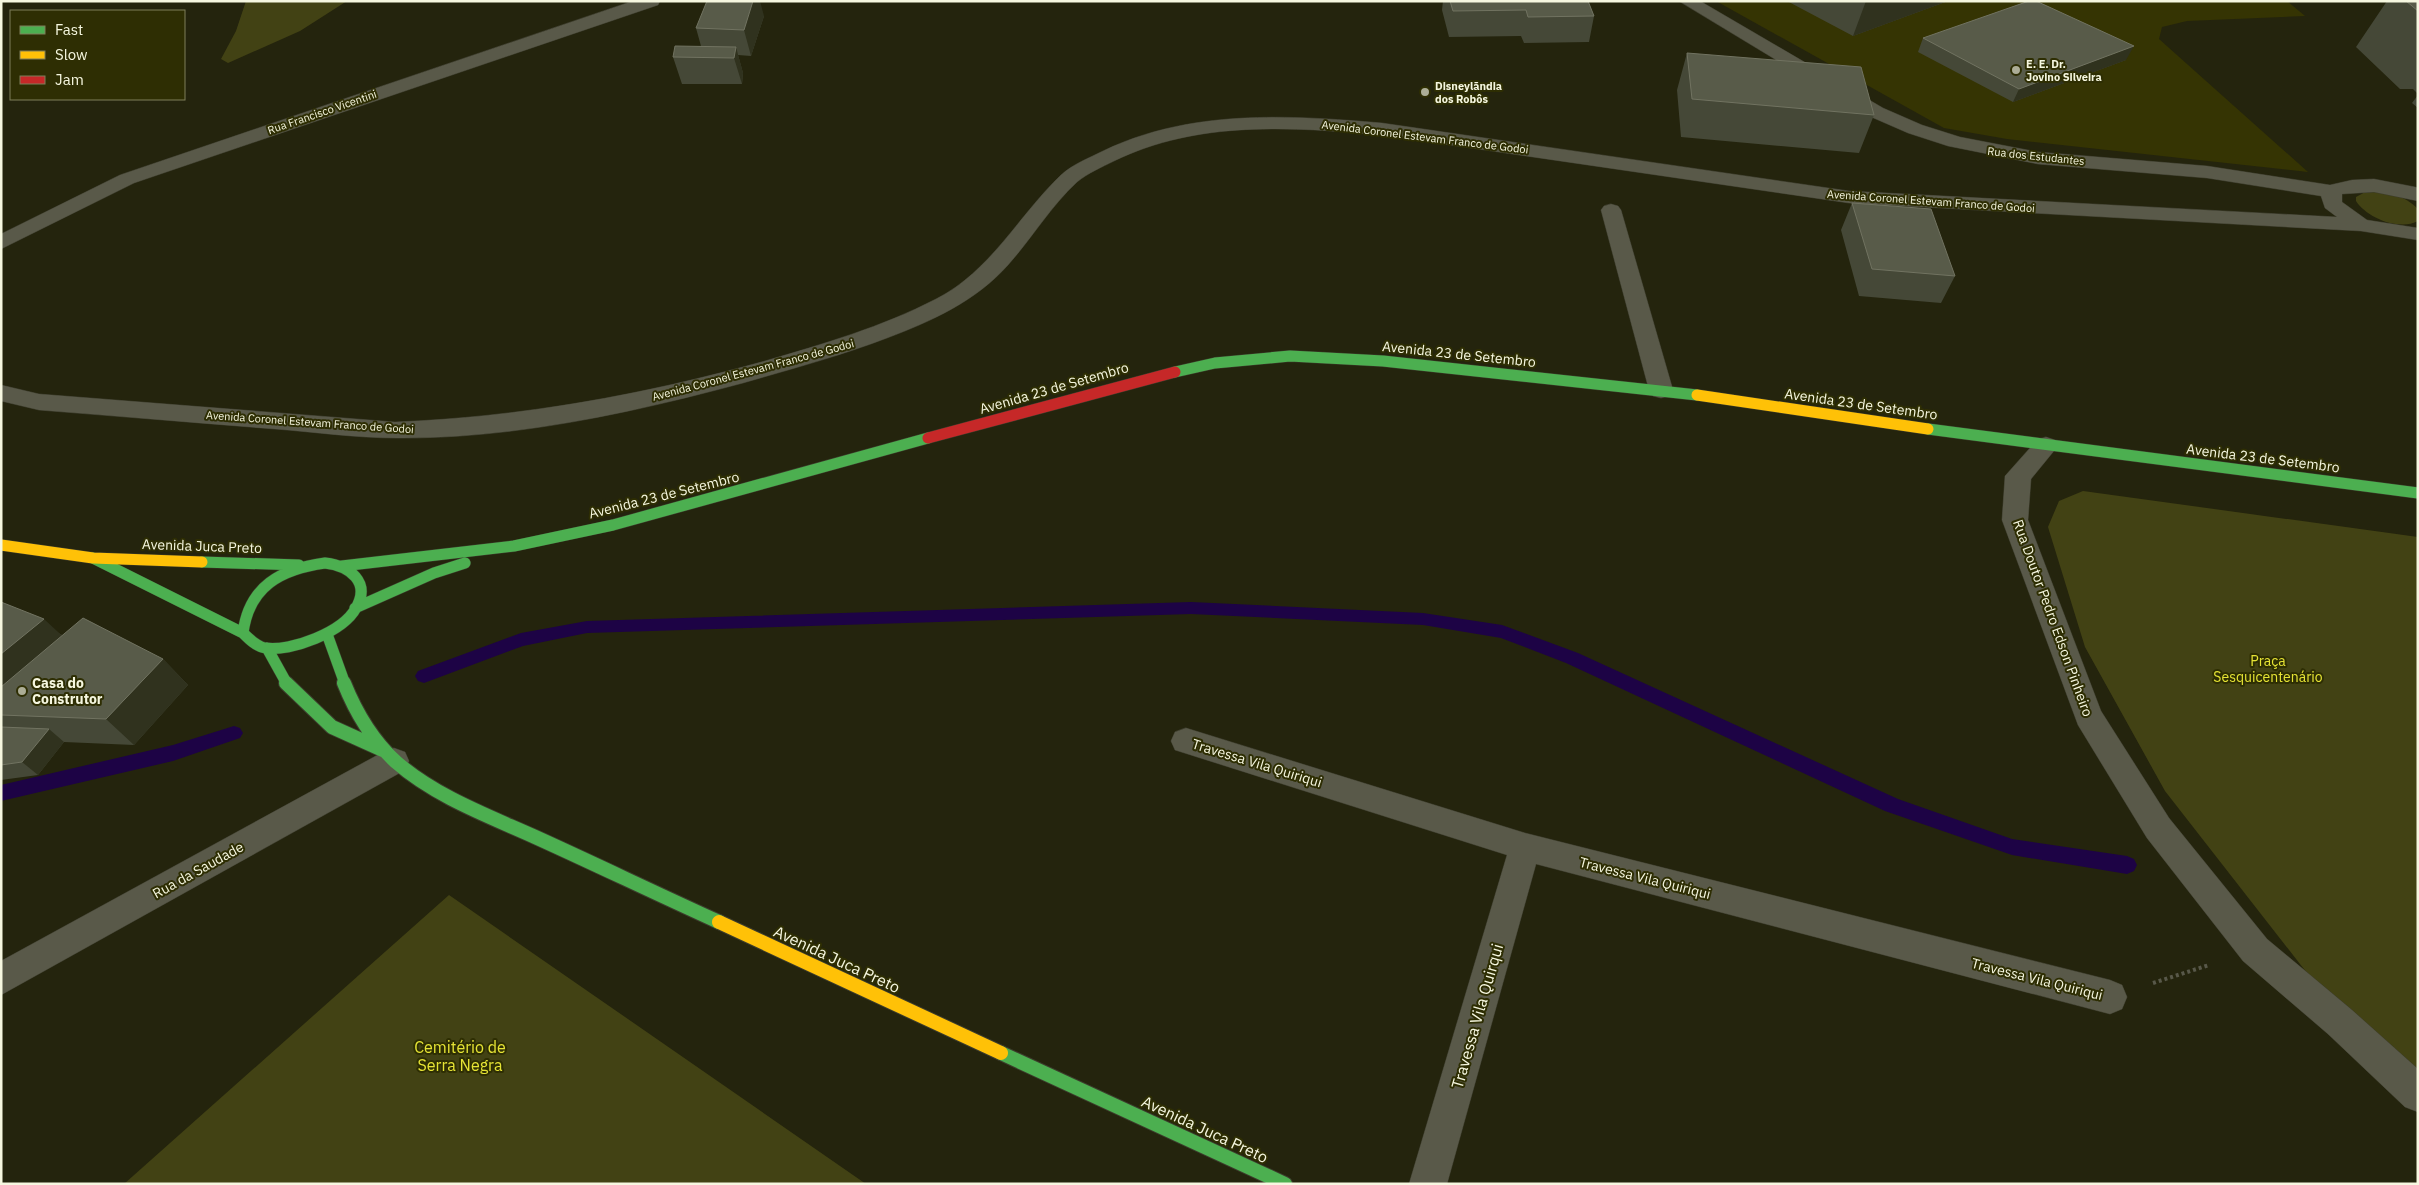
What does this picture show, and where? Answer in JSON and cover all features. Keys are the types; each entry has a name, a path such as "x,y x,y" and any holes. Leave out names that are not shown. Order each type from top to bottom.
{"street":[{"name":"Rua Francisco Vicentini","path":"1,243 127,179 652,1"},
{"name":"Rua dos Estudantes","path":"1687,1 1876,112 1907,128 1945,141 2014,156 2209,173 2331,191"},
{"name":"Avenida Coronel Estevam Franco de Godoi","path":"1,393 39,402 395,430 452,429 514,423 634,402 688,390 834,350 902,326 951,301 997,267 1049,200 1072,175 1118,149 1162,134 1208,127 1260,123 1315,124 1382,129 1849,197 2361,226 2418,234"},
{"path":"2361,226 2332,204 2331,191 2346,185 2413,192"},
{"path":"1611,210 1660,390"},
{"name":"Avenida 23 de Setembro","path":"342,566 514,546 613,525 1142,379 1215,364 1290,356 1383,361 1660,390 2046,446 2418,493"},
{"name":"Rua Doutor Pedro Edson Pinheiro","path":"2046,446 2018,476 2014,520 2088,716 2158,828 2256,950 2340,1022 2418,1094"},
{"name":"Avenida Juca Preto","path":"1,545 93,558 310,565"},
{"name":"Avenida 23 de Setembro","path":"355,608 434,574 514,546"},
{"name":"Avenida Juca Preto","path":"93,558 243,634"},
{"path":"327,563 342,566 354,572 360,582 361,594 355,608 344,621 327,634 307,644 287,648 267,648 252,643 243,634 241,620 246,606 257,592 284,574 310,565 327,563"},
{"name":"Avenida Juca Preto","path":"327,634 341,677 357,711 389,755"},
{"name":"Avenida Juca Preto","path":"267,648 288,687 332,727 389,755 463,804 1285,1184"},
{"name":"Travessa Vila Quiriqui","path":"1186,741 1525,848 2110,998"},
{"name":"Rua da Saudade","path":"1,979 389,755"},
{"name":"Travessa Vila Quirqui","path":"1428,1184 1525,848"}],"path":[{"path":"2110,998 2256,950"}],"shaded area":[{"name":"E. E. Dr. Jovino Silveira","path":"1716,1 2287,1 2305,16 2187,21 2162,27 2159,39 2308,172 2007,139 1944,128"}],"green space":[{"path":"246,1 347,1 300,31 228,63 221,59 236,31"},
{"path":"2367,191 2388,193 2407,200 2418,209 2418,221 2410,224 2393,224 2368,213 2356,201 2356,197"},
{"name":"Praça Sesquicentenário","path":"2083,491 2418,537 2418,1070 2307,973 2165,791 2085,647 2048,527 2059,501"},
{"name":"Cemitério de Serra Negra","path":"449,895 866,1184 124,1184"}],"building":[{"path":"707,1 753,1 744,30 696,28"},
{"path":"1450,1 1588,1 1594,16 1528,17 1526,10 1453,11"},
{"path":"2029,1 2036,1 2134,46 2019,89 1923,38"},
{"path":"2406,1 2418,1 2418,11"},
{"path":"675,46 736,47 734,58 673,57"},
{"path":"1687,53 1861,67 1874,115 1692,99"},
{"path":"1852,203 1931,209 1955,276 1872,269"},
{"path":"1,602 44,619 1,654"},
{"path":"83,618 163,659 106,719 1,715 1,687"},
{"path":"1,727 49,729 22,762 1,765"}],"waterway":[{"path":"424,676 521,640 587,627 1191,608 1423,619 1502,632 1572,658 1892,805 2012,847 2127,865"},
{"path":"1,793 173,753 234,733"}],"traffic: fast":[{"path":"1175,372 1215,363 1290,356 1383,361 1697,395"},
{"path":"1928,429 2418,493"},
{"path":"342,566 514,546 613,525 928,438"},
{"path":"93,558 243,633 253,642 265,648 294,645 312,640 329,632 356,609 361,596 359,582 351,571 339,565 325,563 294,571 266,586 257,594 247,612 243,633"},
{"path":"202,562 299,565"},
{"path":"355,608 434,573 465,563"},
{"path":"327,634 356,710 373,737 397,763 433,788 474,809 719,922"},
{"path":"267,648 288,687 332,727 383,750"},
{"path":"1001,1053 1285,1184"}],"traffic: slow":[{"path":"1697,395 1928,429"},
{"path":"1,545 93,558 202,562"},
{"path":"719,922 1001,1053"}],"traffic: jam":[{"path":"928,438 1175,372"}],"place":[{"name":"E. E. Dr. Jovino Silveira","path":"2016,70"},
{"name":"Disneylãndia dos Robôs","path":"1425,92"},
{"name":"Casa do Construtor","path":"22,691"}]}
